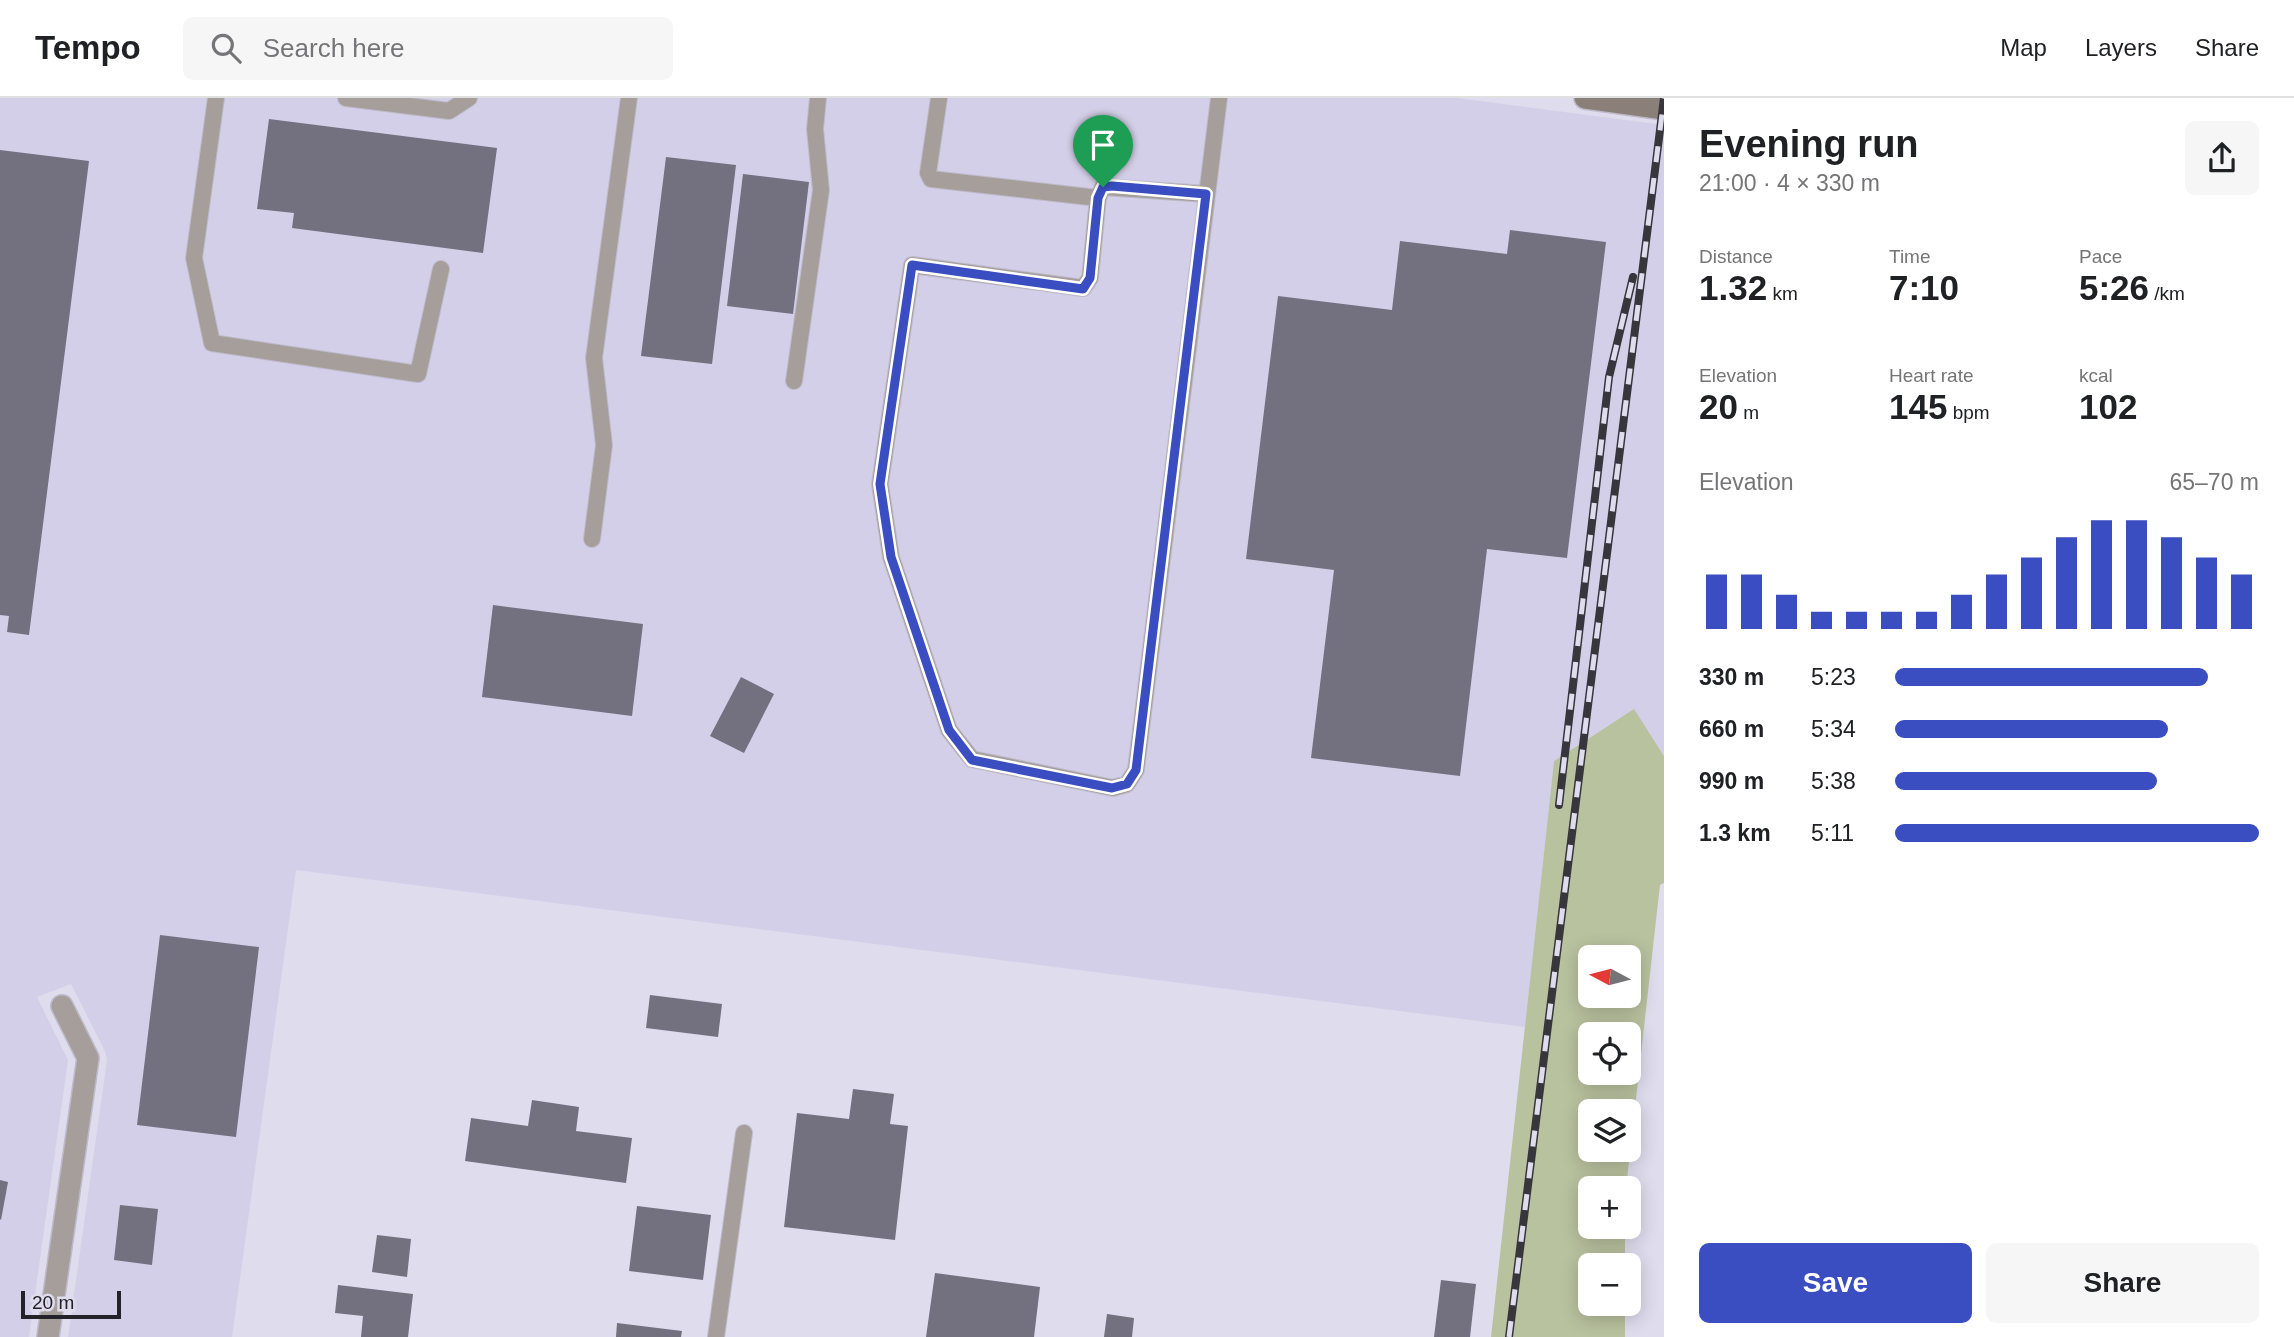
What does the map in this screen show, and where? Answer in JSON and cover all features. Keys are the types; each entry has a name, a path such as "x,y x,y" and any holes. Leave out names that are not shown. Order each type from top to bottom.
{"main road":[{"path":"1585,98 1664,108"}],"street":[{"path":"48,1337 88,1058 62,1006"}],"lane":[{"path":"216,98 194,258 212,343 418,374 441,269"},
{"path":"346,98 449,111 470,98"},
{"path":"592,539 604,445 594,358 629,98"},
{"path":"794,381 821,190 815,129 818,98"},
{"path":"939,98 928,173 931,179 1098,198"},
{"path":"1206,194 1103,187 1098,198 1090,278 1083,289 912,265 880,484 891,557 949,730 972,760 1112,788 1127,784 1136,770 1219,98"},
{"path":"716,1337 744,1133"}],"shaded area":[{"path":"0,98 1458,98 1664,125 1664,756 1634,710 1554,761 1525,1027 296,870 232,1337 68,1337 107,1060 71,984 37,997 68,1060 29,1337 0,1337"}],"green space":[{"path":"1634,709 1664,756 1664,883 1660,885 1641,1054 1641,1022 1578,1022 1578,1085 1638,1085 1636,1099 1578,1099 1578,1162 1629,1162 1627,1176 1578,1176 1578,1239 1625,1239 1625,1253 1578,1253 1578,1316 1625,1316 1625,1337 1491,1337 1554,761"}],"building":[{"path":"269,119 497,148 483,253 292,228 294,213 257,209"},
{"path":"0,150 89,161 29,635 7,632 9,616 0,615"},
{"path":"666,157 736,165 712,364 641,356"},
{"path":"743,174 809,182 793,314 727,306"},
{"path":"1510,230 1606,242 1567,558 1487,549 1460,776 1311,758 1334,570 1246,559 1278,296 1392,310 1400,241 1507,254"},
{"path":"493,605 643,624 632,716 482,697"},
{"path":"741,677 774,694 744,753 710,736"},
{"path":"160,935 259,947 236,1137 137,1125"},
{"path":"650,995 722,1004 718,1037 646,1028"},
{"path":"853,1089 894,1094 890,1124 908,1126 895,1240 784,1227 797,1113 849,1119"},
{"path":"532,1100 579,1107 576,1131 632,1138 626,1183 465,1161 471,1118 528,1126"},
{"path":"0,1180 8,1182 1,1220 0,1219"},
{"path":"120,1205 158,1209 152,1265 114,1260"},
{"path":"637,1206 711,1215 703,1280 629,1271"},
{"path":"377,1235 411,1239 407,1277 372,1272"},
{"path":"935,1273 1040,1287 1034,1337 926,1337"},
{"path":"1441,1280 1476,1284 1470,1337 1434,1337"},
{"path":"338,1285 413,1294 408,1337 361,1337 363,1316 335,1313"},
{"path":"1107,1314 1134,1318 1132,1337 1104,1337"},
{"path":"617,1323 682,1331 681,1337 616,1337"}],"railway":[{"path":"1509,1337 1664,98"},
{"path":"1559,805 1609,377 1633,277"}],"route":[{"path":"1103,187 1206,194 1136,770 1127,784 1112,788 972,760 949,730 891,557 880,484 912,265 1083,289 1090,278 1098,198 1103,187"}]}
